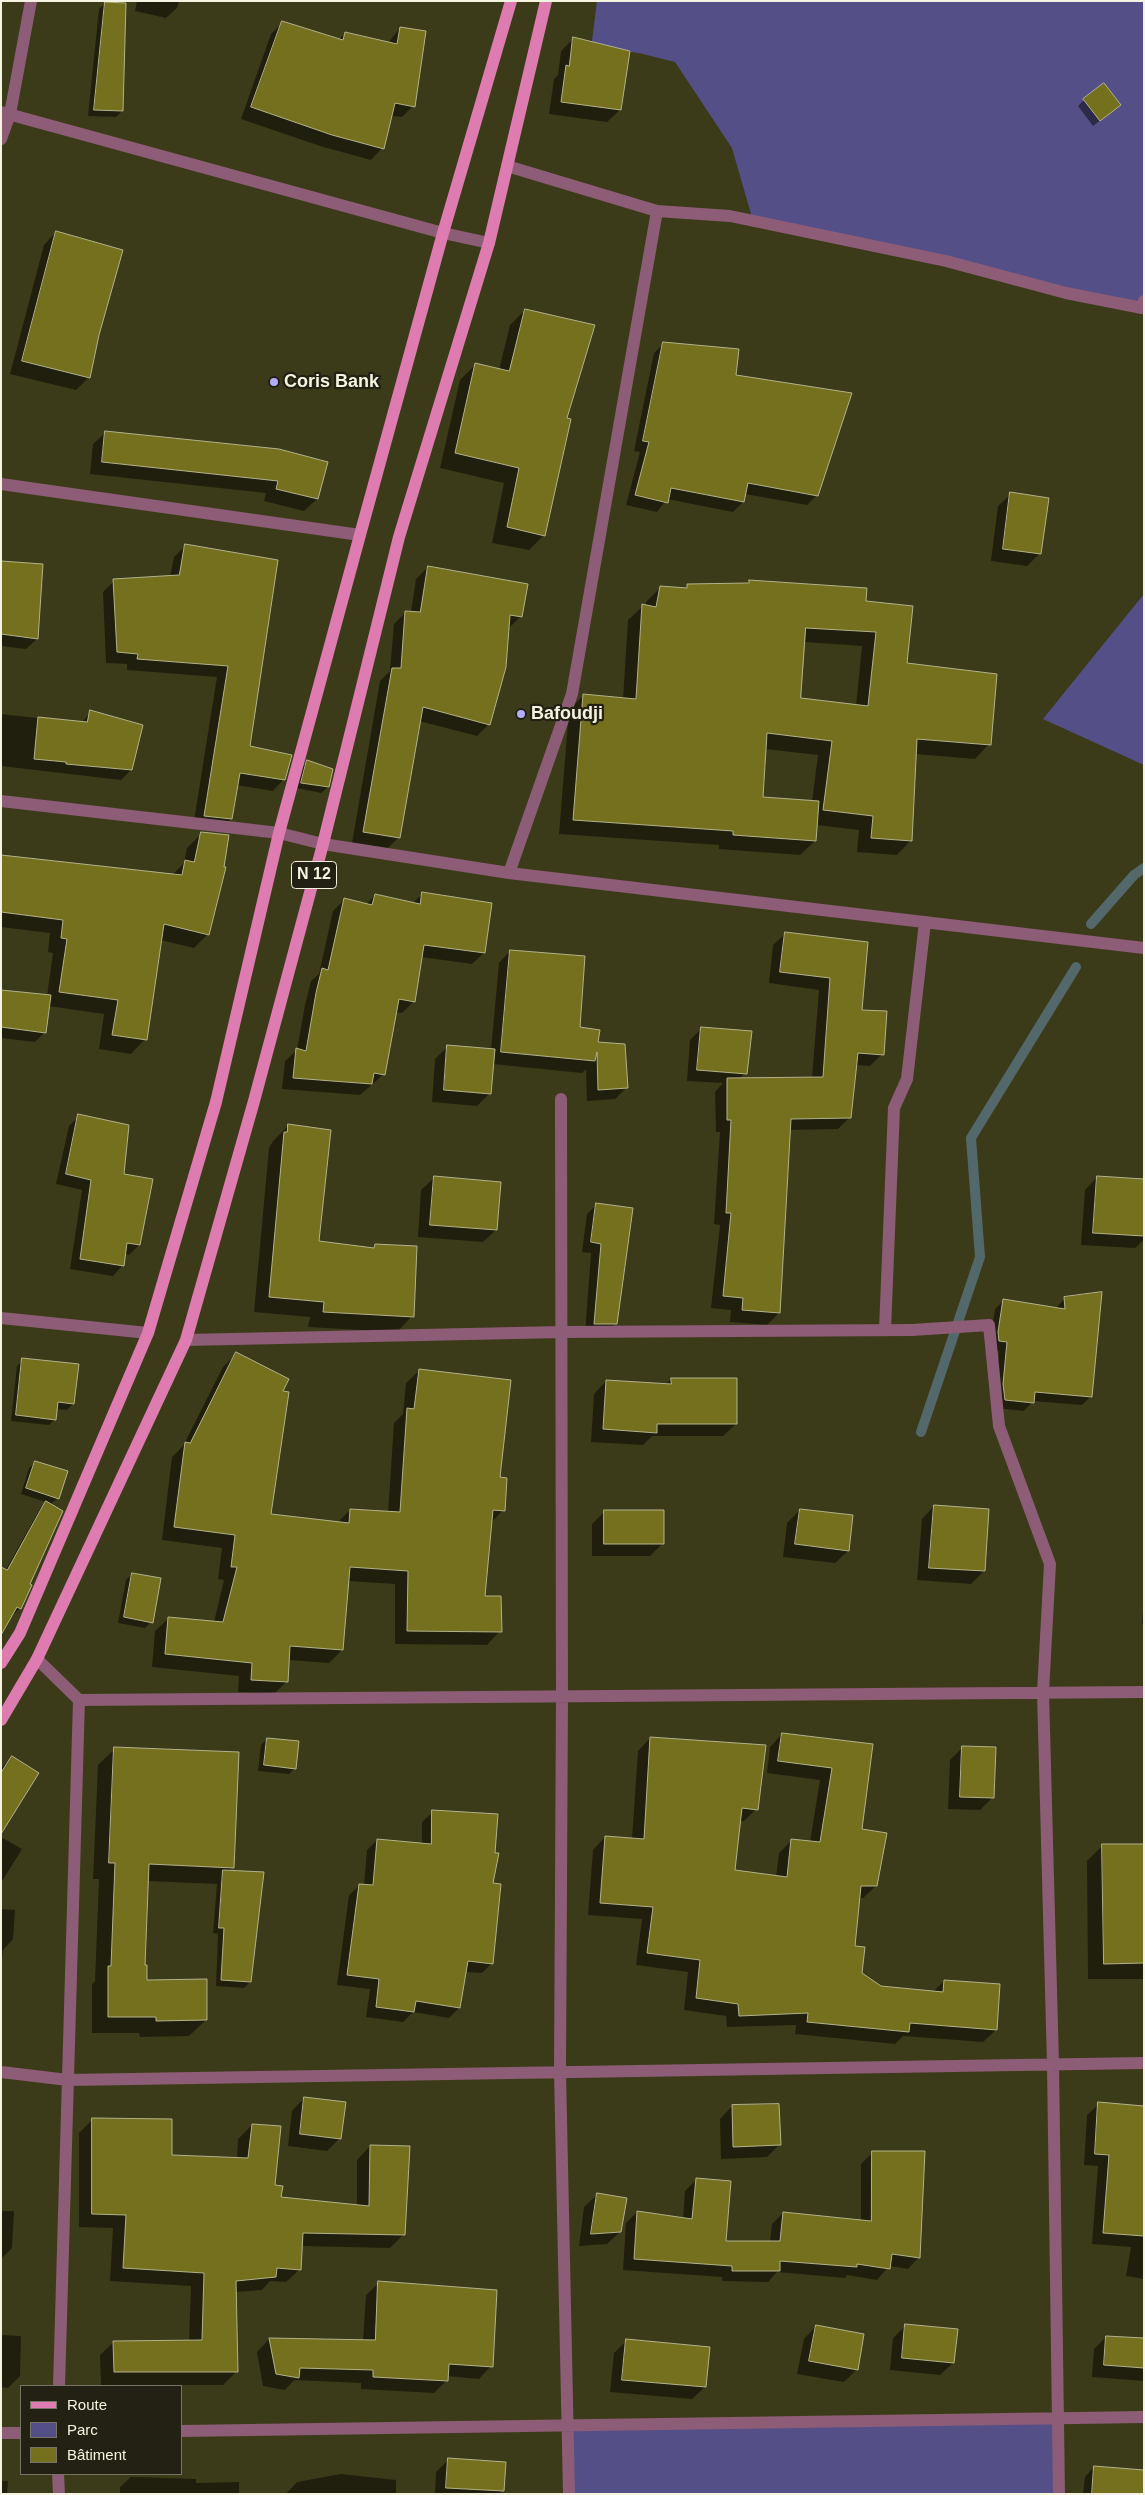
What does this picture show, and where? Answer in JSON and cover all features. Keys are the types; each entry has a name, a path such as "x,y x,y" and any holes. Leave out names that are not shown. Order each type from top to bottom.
{"main road":[{"name":"N 12","path":"1,1663 20,1633 148,1333 216,1102 279,833 360,535 443,233 511,1"},
{"name":"N 12","path":"1,1720 37,1659 186,1340 254,1101 323,844 399,536 489,242 546,1"}],"street":[{"path":"1,139 32,1"},
{"path":"6,113 443,233 489,242"},
{"path":"507,166 657,211 730,216 946,261 1066,293 1142,308 1144,301"},
{"path":"509,872 572,694 657,211"},
{"path":"3,482 360,535"},
{"path":"1,801 279,833 323,844 509,872 1144,948"},
{"path":"885,1330 894,1108 907,1079 925,922"},
{"path":"560,1099 562,1332 560,2072 570,2425 569,2494"},
{"path":"1,1318 148,1333"},
{"path":"186,1340 562,1332 912,1330 989,1326 998,1426 1050,1564 1043,1692 1053,2064 1059,2494"},
{"path":"37,1659 79,1700 1144,1692"},
{"path":"59,2385 79,1700"},
{"path":"1,2072 68,2080 1144,2063"},
{"path":"182,2431 1144,2417"},
{"path":"1,2434 20,2433"},
{"path":"58,2475 59,2494"}],"green space":[{"path":"597,1 1144,1 1144,309 753,221 732,148 675,62 639,53 594,47 592,41"},
{"path":"1144,594 1144,765 1043,719"},
{"path":"1058,2418 1059,2494 569,2494 569,2425"}],"building":[{"path":"105,2 126,3 123,111 94,110"},
{"path":"282,21 343,40 345,32 397,44 400,27 426,31 415,107 395,103 384,149 332,135 251,107"},
{"path":"573,37 630,51 621,110 561,102 566,65 569,66"},
{"path":"1104,83 1121,105 1100,121 1083,99"},
{"path":"56,231 123,250 99,335 90,378 22,361"},
{"path":"525,309 595,325 567,418 571,419 545,536 507,527 519,468 455,453 475,363 509,371"},
{"path":"663,342 739,349 736,375 852,393 818,496 748,483 744,502 671,488 668,503 635,495 649,442 643,441"},
{"path":"105,431 279,449 328,462 318,499 276,489 278,481 102,462"},
{"path":"1010,492 1049,498 1041,554 1003,549"},
{"path":"185,544 278,560 250,746 292,755 285,780 240,773 232,819 204,816 228,666 137,659 138,654 117,652 113,579 179,575"},
{"path":"1,561 43,564 38,639 1,634"},
{"path":"428,566 528,584 522,617 510,615 506,667 490,725 423,707 400,838 363,832 392,668 401,668 405,611 420,612"},
{"path":"749,580 867,588 866,601 913,606 907,663 997,674 991,745 917,739 912,841 871,838 873,816 823,810 832,741 767,733 763,797 819,801 816,841 733,835 733,831 573,820 583,694 636,699 642,604 656,607 660,586 687,588 687,584 749,583","holes":["806,628 876,632 868,706 801,698"]},
{"path":"90,710 143,725 132,770 34,759 38,717 87,722"},
{"path":"307,760 333,769 329,787 301,783"},
{"path":"201,832 229,835 224,867 226,867 209,935 164,924 147,1040 112,1035 118,1000 59,992 67,939 61,938 63,920 1,912 1,855 182,875 185,860 194,862"},
{"path":"422,892 492,903 485,953 424,945 415,1002 399,999 385,1075 374,1073 372,1084 293,1078 296,1048 306,1051 322,968 328,970 344,898 372,905 375,894 420,904"},
{"path":"785,932 868,942 862,1010 887,1011 884,1055 858,1053 851,1118 791,1119 780,1313 742,1310 743,1298 723,1296 731,1213 726,1213 731,1120 727,1120 727,1078 823,1077 830,978 780,972"},
{"path":"510,950 585,956 580,1027 600,1030 598,1042 625,1044 628,1088 598,1090 597,1052 595,1061 501,1052"},
{"path":"1,990 51,995 46,1033 1,1027"},
{"path":"701,1027 752,1031 747,1074 697,1070"},
{"path":"447,1045 495,1049 491,1094 444,1090"},
{"path":"78,1114 129,1125 124,1174 153,1179 140,1245 127,1243 124,1266 80,1259 91,1180 66,1174"},
{"path":"288,1124 331,1130 319,1241 374,1248 375,1244 417,1246 414,1317 323,1312 324,1302 269,1297 284,1132 287,1132"},
{"path":"434,1176 501,1182 497,1230 430,1225"},
{"path":"1097,1176 1144,1179 1144,1236 1093,1233"},
{"path":"596,1203 633,1208 617,1324 594,1324 601,1244 591,1242"},
{"path":"1102,1292 1092,1397 1035,1392 1034,1403 1005,1400 1003,1384 1007,1342 999,1341 998,1332 1003,1299 1065,1309 1064,1297"},
{"path":"236,1352 289,1379 283,1391 289,1392 271,1514 349,1523 350,1509 400,1512 407,1408 414,1409 419,1369 511,1380 500,1477 507,1478 505,1511 493,1510 485,1596 501,1596 502,1632 407,1631 408,1571 350,1567 343,1650 290,1646 288,1682 251,1680 252,1663 165,1654 168,1617 223,1622 237,1567 231,1567 235,1535 174,1527 185,1442 190,1443"},
{"path":"22,1358 79,1364 74,1404 58,1402 56,1420 16,1415"},
{"path":"671,1378 737,1378 737,1424 657,1424 657,1433 603,1429 606,1380 671,1384"},
{"path":"35,1461 68,1471 59,1499 26,1488"},
{"path":"46,1501 63,1511 30,1584 32,1585 21,1609 17,1607 1,1635 1,1567 7,1570"},
{"path":"934,1505 989,1509 985,1571 929,1568"},
{"path":"800,1509 853,1515 849,1551 795,1544"},
{"path":"604,1510 664,1510 664,1544 604,1544"},
{"path":"132,1573 161,1578 153,1623 124,1617"},
{"path":"782,1733 873,1744 862,1829 887,1833 877,1886 861,1886 855,1946 865,1947 862,1973 881,1986 943,1992 944,1980 1000,1984 997,2030 910,2023 909,2032 807,2022 808,2013 739,2016 738,2004 696,1998 700,1960 647,1953 653,1907 600,1903 605,1836 644,1839 650,1737 766,1745 758,1810 742,1808 735,1870 787,1877 791,1839 820,1842 832,1768 778,1761"},
{"path":"267,1738 299,1741 296,1769 264,1765"},
{"path":"962,1746 996,1747 994,1798 960,1797"},
{"path":"114,1747 239,1752 234,1868 149,1864 145,1965 147,1965 147,1980 207,1979 207,2020 156,2021 156,2017 108,2017 108,1966 111,1966 115,1863 109,1863"},
{"path":"12,1756 39,1773 1,1834 1,1773"},
{"path":"432,1810 498,1814 495,1853 499,1853 493,1883 501,1884 493,1964 468,1961 460,2008 416,2001 414,2012 376,2007 379,1979 347,1975 359,1884 373,1885 377,1839 431,1844"},
{"path":"1102,1844 1144,1844 1144,1963 1104,1964"},
{"path":"223,1870 264,1872 251,1982 221,1980 224,1928 219,1928"},
{"path":"304,2097 346,2102 341,2139 300,2134"},
{"path":"1098,2102 1144,2106 1144,2236 1103,2233 1109,2155 1095,2154"},
{"path":"779,2104 781,2145 733,2147 732,2105"},
{"path":"92,2118 172,2119 172,2155 248,2158 252,2124 281,2126 275,2185 283,2186 281,2197 369,2206 370,2145 410,2146 405,2235 303,2233 301,2270 277,2268 276,2277 236,2281 238,2372 114,2372 113,2341 202,2340 204,2273 123,2268 126,2215 92,2214"},
{"path":"872,2151 925,2151 920,2258 892,2254 890,2269 857,2264 857,2267 780,2261 780,2271 732,2271 732,2266 634,2259 637,2211 692,2219 696,2178 731,2181 726,2241 780,2241 783,2212 871,2221"},
{"path":"597,2193 627,2198 621,2232 591,2234"},
{"path":"378,2281 497,2290 493,2367 449,2364 448,2381 373,2377 373,2370 300,2368 299,2378 276,2374 269,2338 375,2340"},
{"path":"905,2324 958,2329 954,2363 902,2358"},
{"path":"816,2325 864,2334 858,2370 809,2361"},
{"path":"1106,2336 1144,2338 1144,2368 1104,2365"},
{"path":"626,2339 710,2347 706,2387 622,2380"},
{"path":"448,2458 506,2462 504,2491 446,2488"},
{"path":"1094,2466 1144,2470 1144,2494 1092,2494"}],"waterway":[{"path":"1091,924 1134,875 1144,868"},
{"path":"921,1432 980,1257 971,1138 1076,967"}],"place":[{"name":"Coris Bank","path":"274,382"},
{"name":"Bafoudji","path":"521,714"}]}
